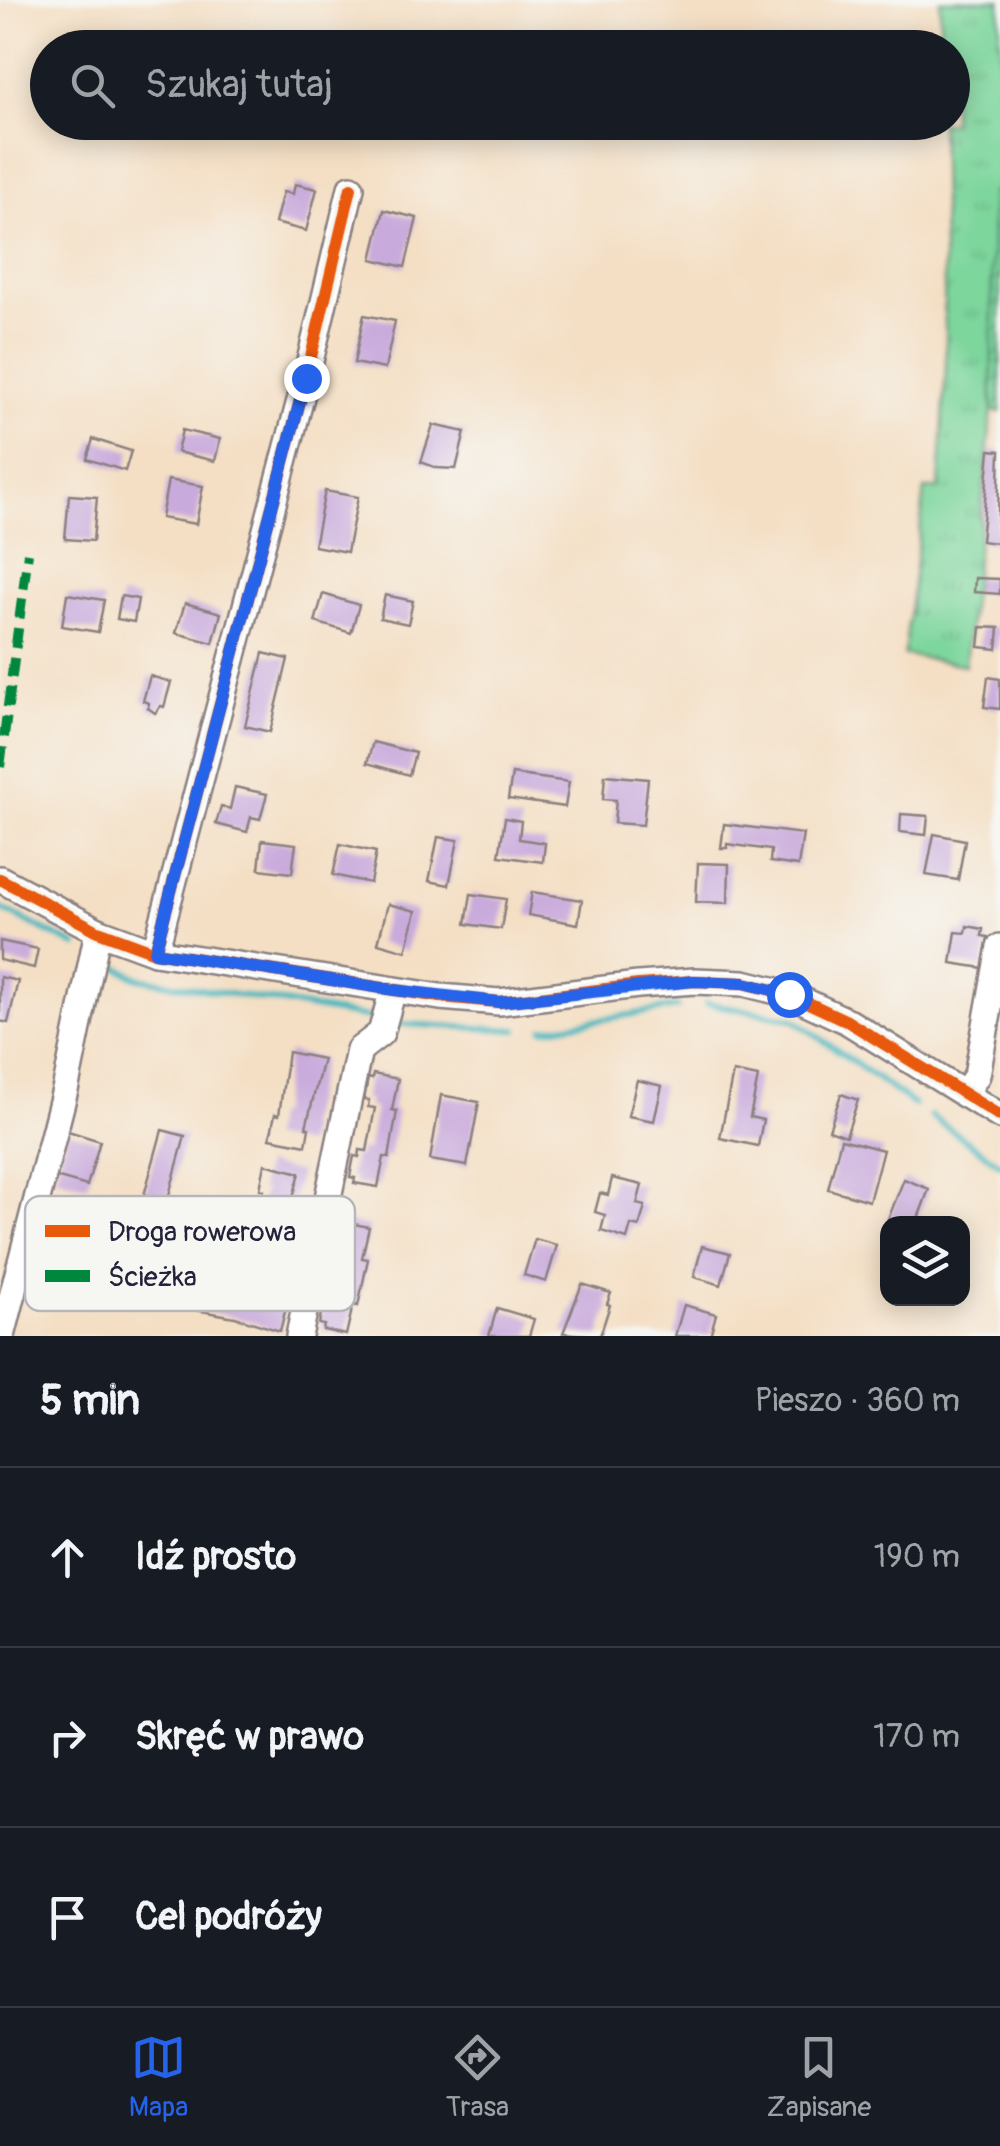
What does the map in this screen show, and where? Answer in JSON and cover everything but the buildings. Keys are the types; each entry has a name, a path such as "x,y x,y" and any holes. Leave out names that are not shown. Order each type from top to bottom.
{"street":[{"path":"155,952 306,378 350,188"},
{"path":"0,879 98,931 155,952 394,990 499,1002 653,984 744,983 789,994 847,1021 1000,1116"},
{"path":"38,1196 66,1086 98,931"},
{"path":"964,1094 977,1075 1000,947"},
{"path":"328,1196 359,1050 381,1034 394,990"},
{"path":"2,1336 25,1246"},
{"path":"299,1336 304,1311"}],"green space":[{"path":"940,0 1000,0 1000,192 992,192 992,411 965,665 904,655 925,489 939,489 946,367 940,140 970,140 970,30 940,30"},
{"path":"992,192 1000,192 1000,412 992,411"}],"waterway":[{"path":"0,908 76,946"},
{"path":"110,963 138,978 370,1018"},
{"path":"706,1003 793,1019 914,1105"},
{"path":"543,1029 677,1007"},
{"path":"402,1024 517,1030"},
{"path":"931,1116 1000,1164"}],"marked path":[{"path":"0,767 28,553"}],"cycle path":[{"path":"155,952 306,378 351,188"},
{"path":"0,879 98,931 155,952 440,997 499,1002 638,985 744,983 789,994 847,1021 1000,1116"}],"route":[{"path":"306,378 155,952 394,990 499,1002 694,981 744,983 789,994"}]}
